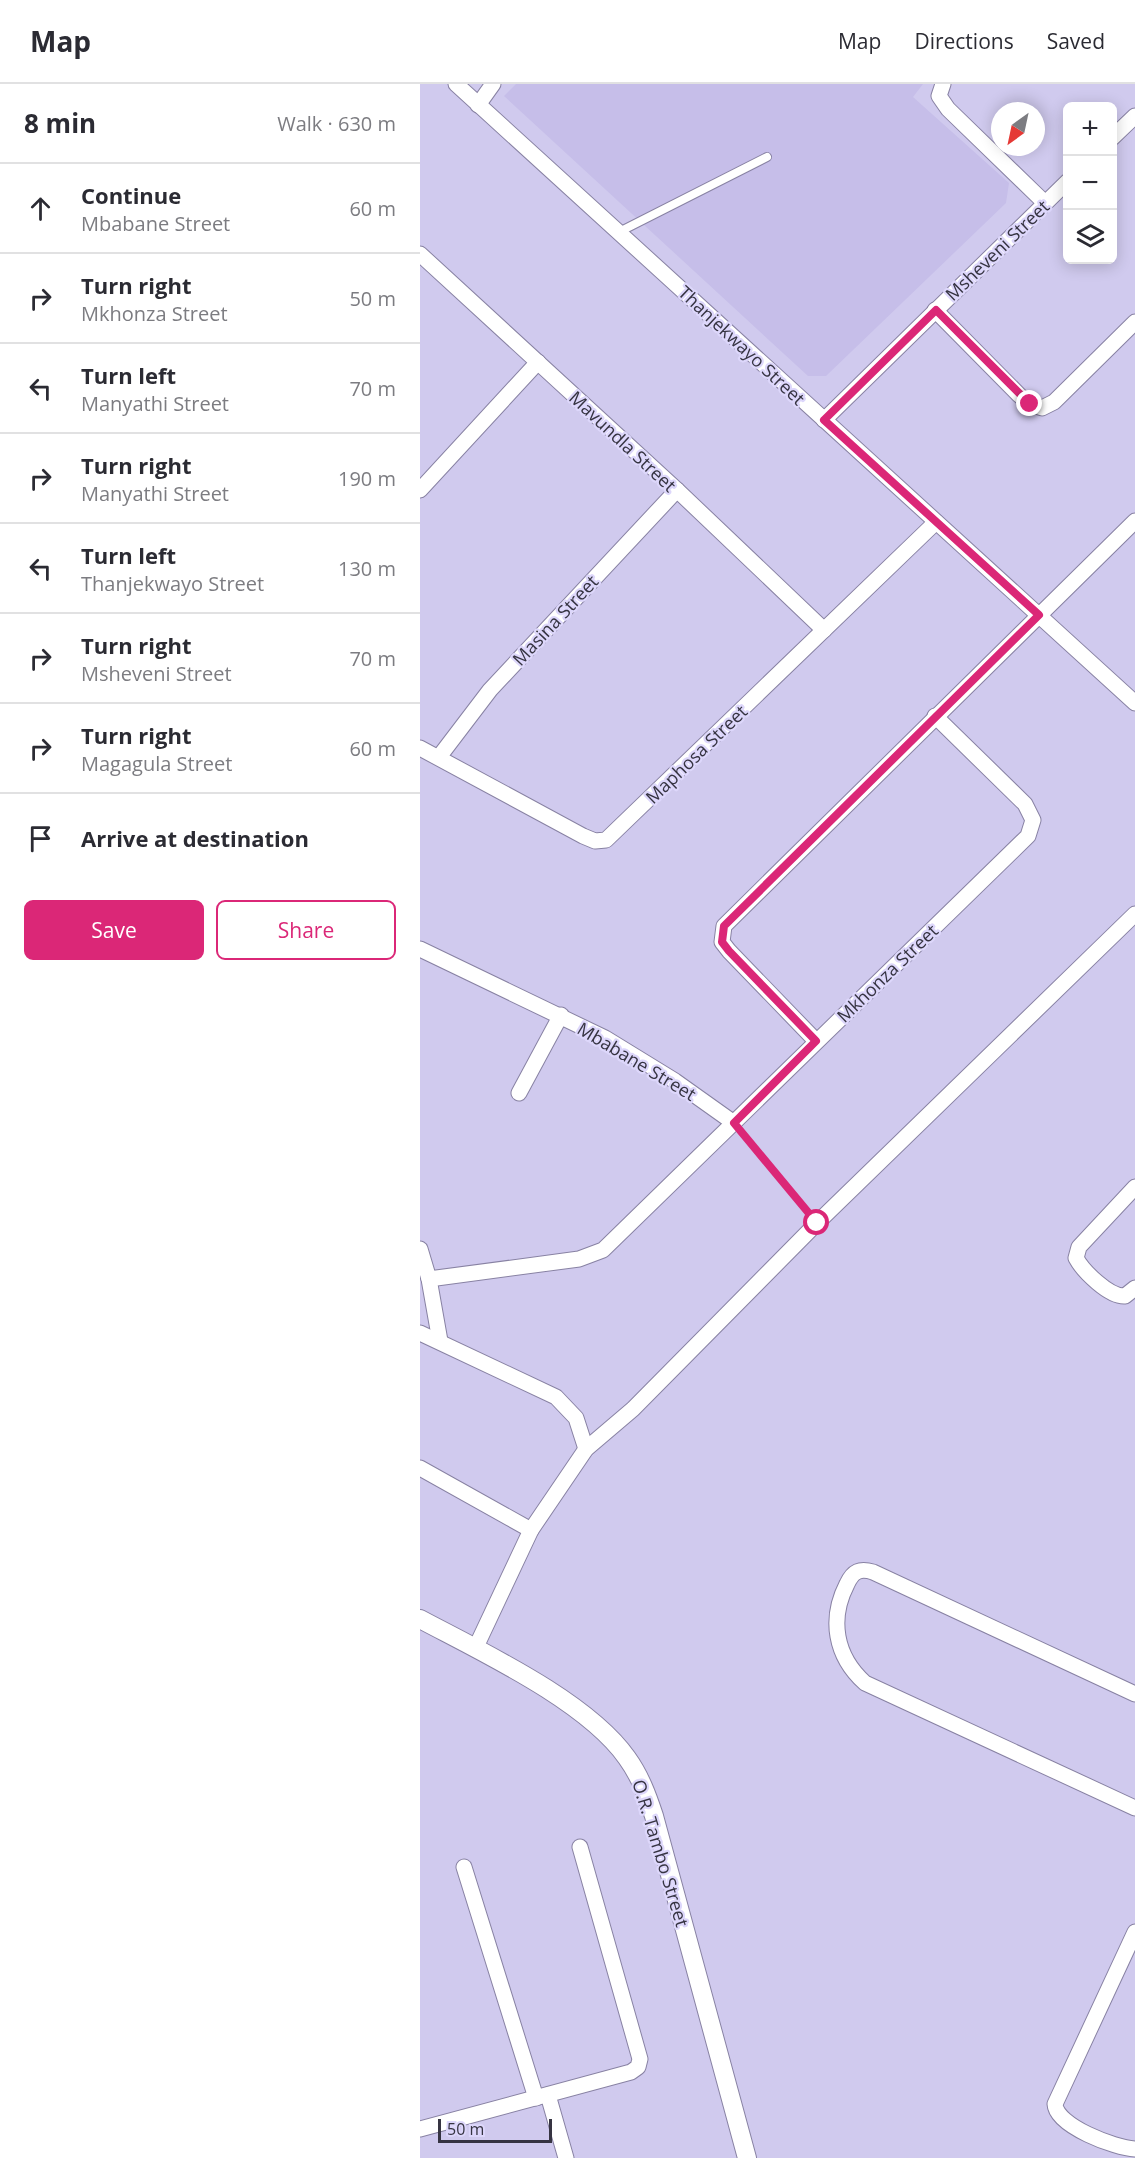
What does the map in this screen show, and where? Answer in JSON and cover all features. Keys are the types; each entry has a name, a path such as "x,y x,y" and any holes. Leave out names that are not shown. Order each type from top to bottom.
{"street":[{"name":"Thanjekwayo Street","path":"456,84 1135,704"},
{"path":"478,105 493,84"},
{"path":"943,84 939,96 948,109 1045,203"},
{"path":"1117,134 1135,116"},
{"name":"Msheveni Street","path":"824,420 1063,186"},
{"name":"Mavundla Street","path":"420,254 677,490 824,630"},
{"path":"936,310 1019,395 1030,404 1042,408 1054,402 1135,322"},
{"path":"420,490 538,362"},
{"name":"Masina Street","path":"439,757 490,690 677,490"},
{"path":"816,1041 729,951 722,942 724,926 1135,521"},
{"name":"Maphosa Street","path":"420,748 583,836 595,841 606,840 936,522"},
{"name":"Mkhonza Street","path":"429,1279 579,1259 598,1253 1013,853 1028,836 1033,826 1030,811 1021,799 935,716"},
{"path":"475,1648 531,1530 586,1449 633,1409 817,1223 1135,914"},
{"name":"Mbabane Street","path":"420,949 561,1015 643,1060 734,1123"},
{"path":"519,1093 561,1015"},
{"path":"1135,1187 1079,1247 1076,1258 1085,1269 1116,1295 1125,1296 1135,1288"},
{"path":"420,1249 429,1279 440,1341"},
{"path":"420,1333 556,1397 576,1418 586,1449"},
{"path":"420,1468 531,1530"},
{"path":"1135,1694 873,1572 865,1570 855,1572 836,1606 836,1622 844,1656 865,1683 1135,1808"},
{"name":"O.R. Tambo Street","path":"420,1619 475,1648 573,1706 614,1741 637,1773 654,1816 747,2158"},
{"path":"421,2125 542,2096 631,2072 638,2067 639,2059 580,1847"},
{"path":"464,1867 542,2096 566,2158"},
{"path":"1135,1932 1055,2104 1056,2110 1065,2122 1114,2145 1135,2150"}],"lane":[{"path":"619,232 767,157"}],"path":[{"path":"734,1123 817,1223"}],"shaded area":[{"path":"516,84 923,84 913,97 1009,183 1006,203 826,376 808,376 504,96"}],"route":[{"path":"817,1223 734,1123 816,1041 739,963 722,942 721,934 729,919 1039,615 824,420 936,310 1030,404"}]}
